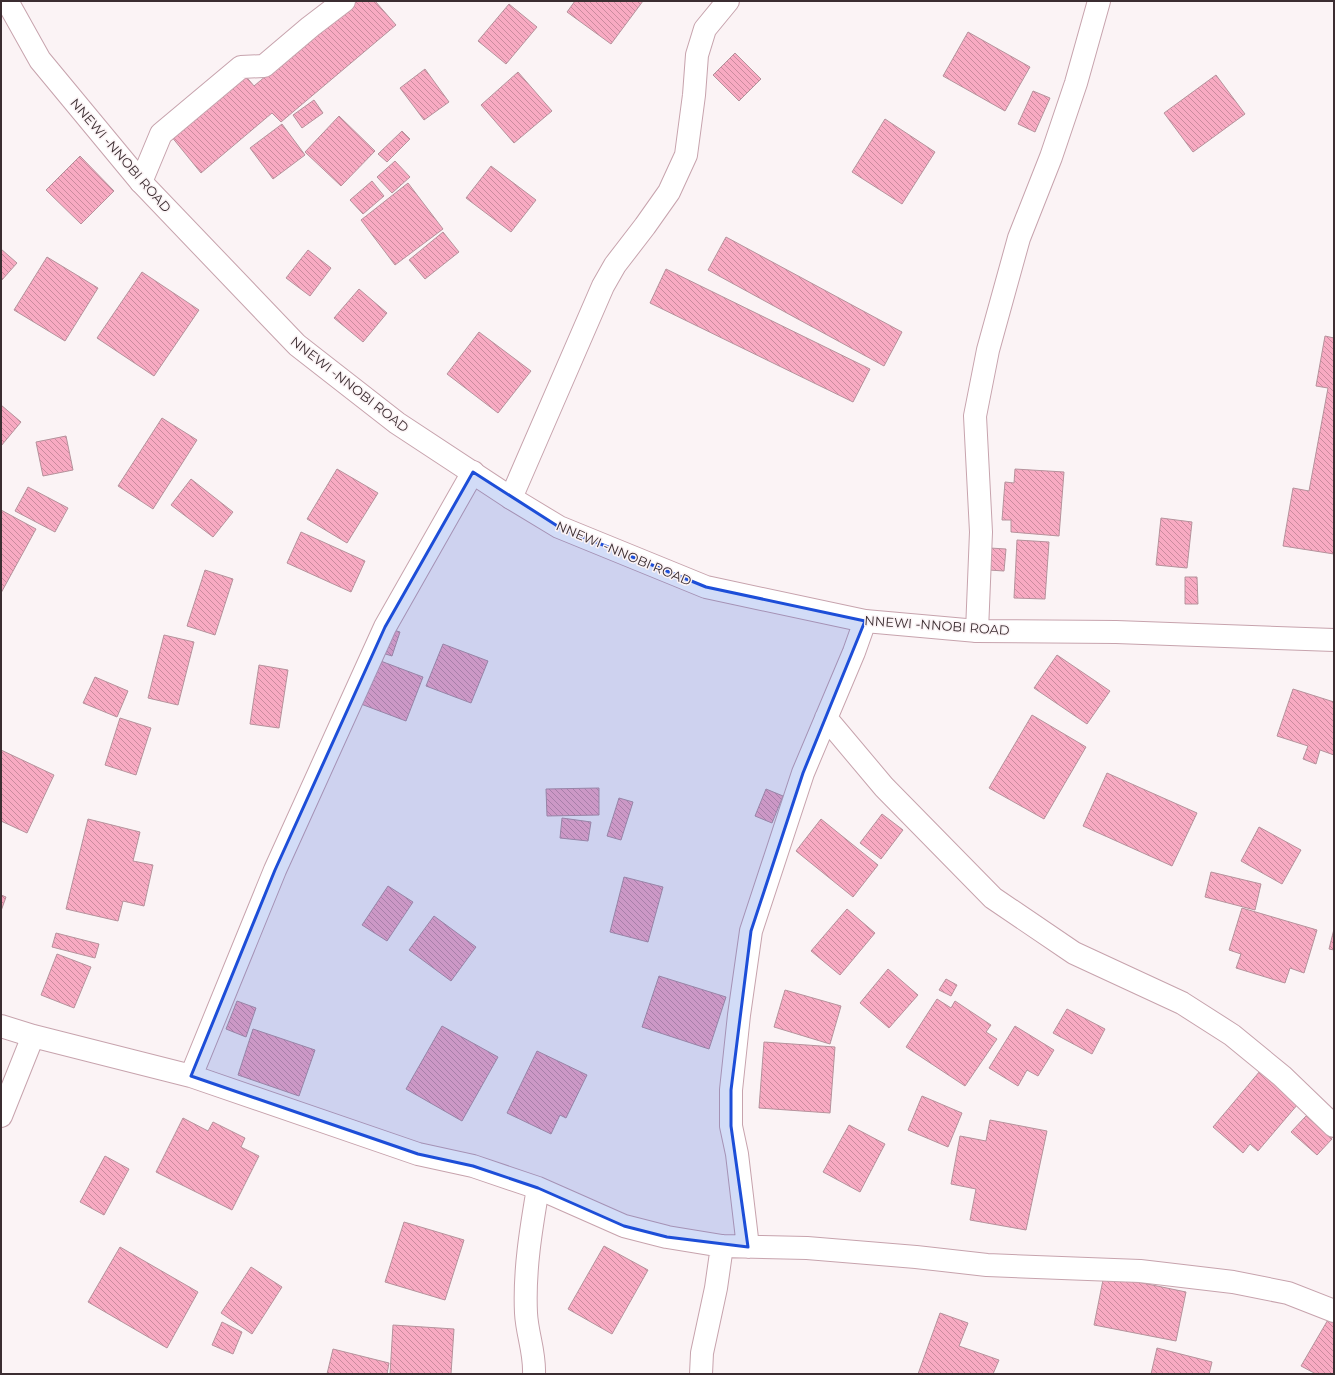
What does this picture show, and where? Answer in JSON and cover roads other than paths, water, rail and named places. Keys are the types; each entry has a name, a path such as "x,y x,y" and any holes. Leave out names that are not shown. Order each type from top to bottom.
{"street":[{"name":"NNEWI -NNOBI ROAD","path":"7,1 40,60 141,182 296,345 397,423 511,498 559,527 706,587 865,621 977,631 1116,632 1334,640"},
{"path":"141,182 161,134 241,66 264,66 310,27 344,1"},
{"path":"511,498 603,286 615,265 669,192 686,155 694,95 697,55 706,29 728,1"},
{"path":"977,631 981,532 975,416 988,350 1019,238 1051,157 1074,90 1099,1"},
{"path":"192,1076 274,870 385,627 473,472"},
{"path":"748,1247 737,1154 731,1126 731,1090 739,1015 751,931 803,773 854,652 865,621"},
{"path":"826,718 884,787 993,898 1074,952 1182,1003 1232,1035 1282,1076 1334,1126"},
{"path":"1,1026 33,1036 192,1076 418,1154 473,1166 538,1188 624,1226 667,1237 722,1246 807,1248 916,1257 987,1265 1140,1271 1233,1282 1288,1293 1334,1311"},
{"path":"1,1116 33,1036"},
{"path":"534,1374 535,1360 526,1314 530,1237 538,1188"},
{"path":"701,1374 702,1353 716,1288 722,1246"}]}
